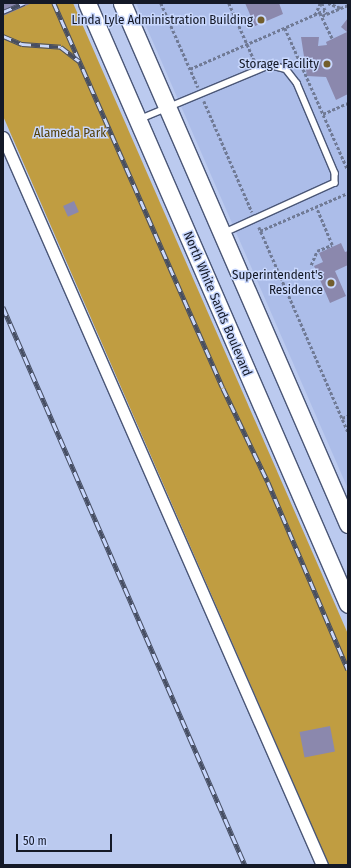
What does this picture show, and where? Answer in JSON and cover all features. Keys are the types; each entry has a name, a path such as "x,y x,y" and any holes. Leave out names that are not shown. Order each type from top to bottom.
{"main road":[{"name":"North White Sands Boulevard","path":"87,3 348,604"},
{"path":"122,3 224,233 348,524"}],"street":[{"path":"3,137 322,865"}],"lane":[{"path":"138,120 270,65 286,69 297,83 335,173 335,183 224,233"}],"path":[{"path":"229,3 255,62"},
{"path":"321,3 327,14"},
{"path":"315,15 321,3"},
{"path":"328,3 342,8"},
{"path":"322,16 348,5"},
{"path":"190,69 325,10"},
{"path":"320,13 332,38"},
{"path":"285,28 348,170"},
{"path":"323,114 348,103"},
{"path":"260,231 348,193"},
{"path":"311,265 317,251 332,244 316,207"},
{"path":"342,418 348,416"}],"shaded area":[{"path":"136,3 348,3 348,489"}],"green space":[{"name":"Alameda Park","path":"3,3 73,3 348,634 348,865 329,865 3,116"}],"building":[{"path":"3,3 32,3 3,16"},
{"name":"Linda Lyle Administration Building","path":"245,3 279,3 283,14 255,26"},
{"name":"Storage Facility","path":"348,18 348,94 336,100 326,77 307,76 301,37 319,37 318,46 327,45 326,42 347,32 341,27"},
{"path":"74,201 79,212 68,217 63,206"},
{"name":"Superintendent's Residence","path":"341,243 345,252 348,251 348,265 335,271 346,296 330,303 314,266 323,262 319,253"},
{"path":"330,726 335,752 305,757 300,732"}],"railway":[{"path":"3,12 24,3"},
{"path":"54,3 223,388 268,482 348,670"},
{"path":"3,36 22,44 61,47 79,61"},
{"path":"3,307 245,865"}],"place":[{"name":"Linda Lyle Administration Building","path":"261,20"},
{"name":"Storage Facility","path":"327,64"},
{"name":"Superintendent's Residence","path":"331,283"}]}
